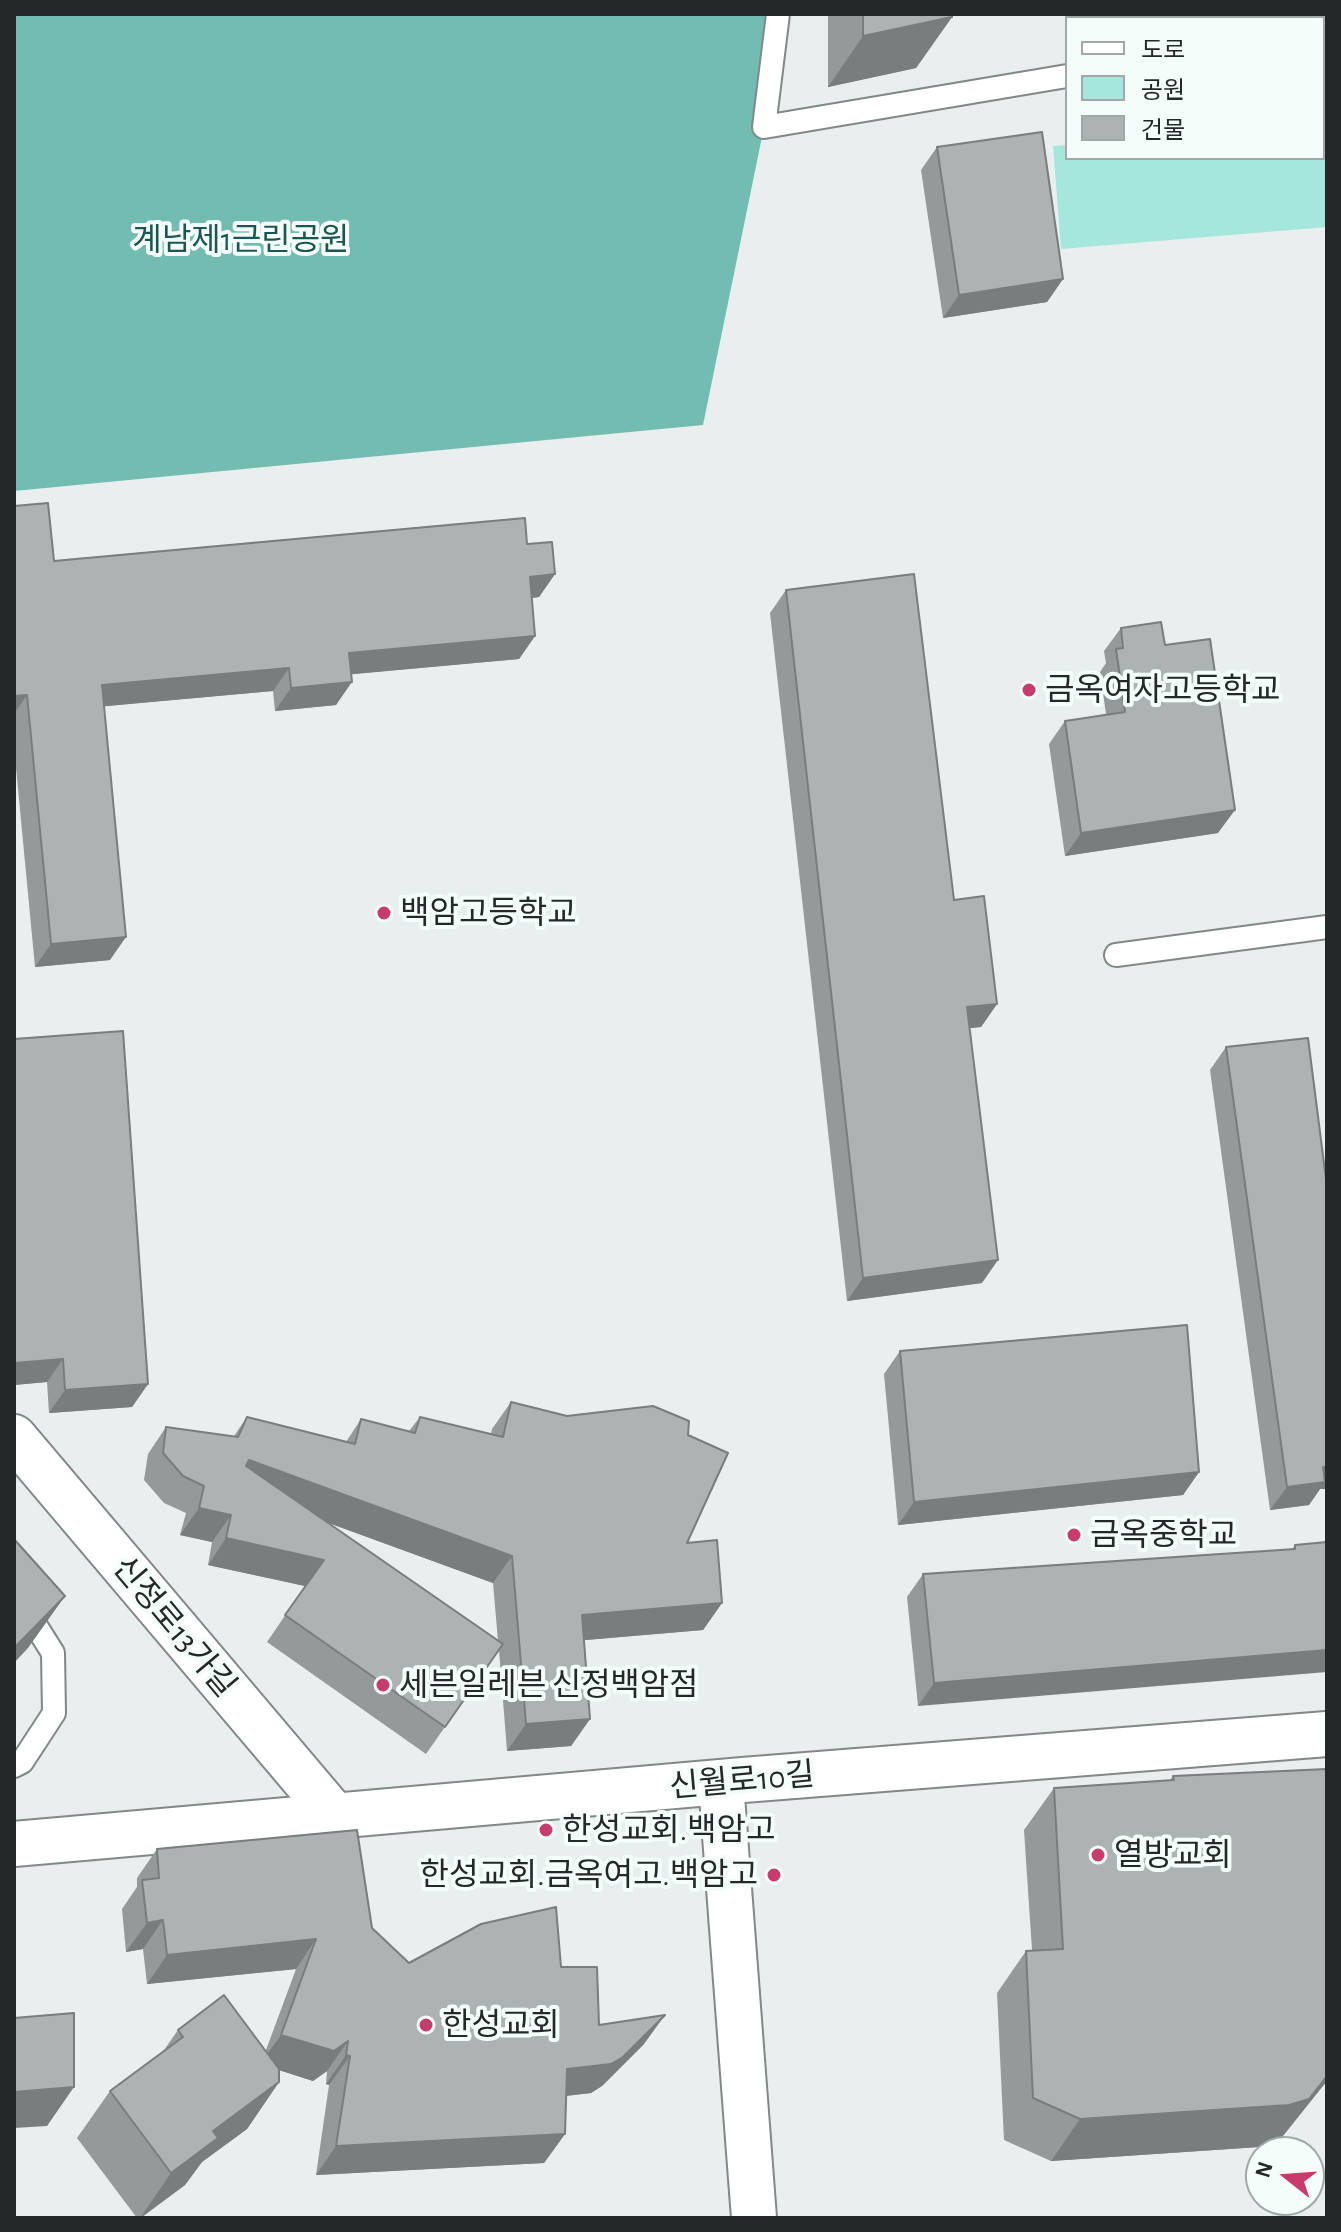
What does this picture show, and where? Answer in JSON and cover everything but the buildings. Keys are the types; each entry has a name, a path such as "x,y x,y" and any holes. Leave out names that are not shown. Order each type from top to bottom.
{"street":[{"name":"신정로13가길","path":"14,1437 335,1816"},
{"name":"신월로10길","path":"14,1844 1327,1734"},
{"path":"721,1783 754,2218"}],"lane":[{"path":"778,14 764,127 1065,76"},
{"path":"1116,955 1327,927"},
{"path":"14,1591 53,1653 54,1713 22,1762 14,1766"}],"green space":[{"name":"계남제1근린공원","path":"14,14 778,14 764,127 703,425 14,491"},
{"path":"1327,14 1327,53 1325,16 1270,16"},
{"path":"1327,124 1327,227 1061,249 1053,146 1065,145 1065,160 1325,160"}],"place":[{"name":"금옥여자고등학교","path":"1029,690"},
{"name":"백암고등학교","path":"384,913"},
{"name":"금옥중학교","path":"1074,1535"},
{"name":"세븐일레븐 신정백암점","path":"383,1685"},
{"name":"한성교회.백암고","path":"546,1830"},
{"name":"열방교회","path":"1098,1855"},
{"name":"한성교회.금옥여고.백암고","path":"774,1875"},
{"name":"한성교회","path":"426,2025"}]}
